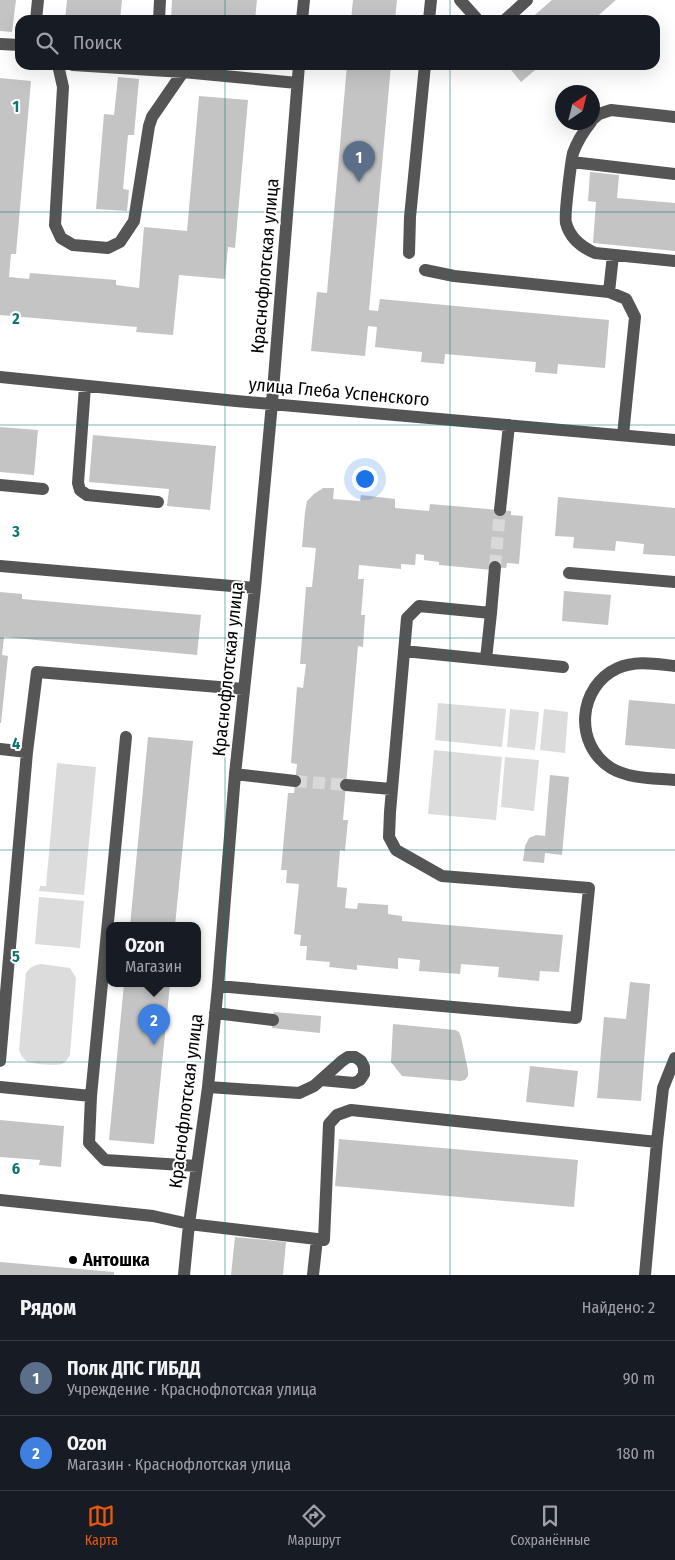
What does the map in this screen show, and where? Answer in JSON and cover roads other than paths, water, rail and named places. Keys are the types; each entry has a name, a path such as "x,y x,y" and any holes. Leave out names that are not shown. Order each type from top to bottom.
{"street":[{"path":"36,15 38,0"},
{"path":"158,15 160,0"},
{"path":"302,15 304,0"},
{"path":"430,15 431,0"},
{"path":"460,0 474,15"},
{"path":"510,15 527,0"},
{"path":"0,44 15,45"},
{"path":"59,70 63,87 55,225 61,238 73,245 108,248 120,242 134,221 152,117 184,72"},
{"path":"170,70 298,83"},
{"name":"Краснофлотская улица","path":"184,1275 208,1087 218,986 235,774 272,403 299,70"},
{"path":"409,253 410,217 425,70"},
{"path":"600,114 610,110 675,117"},
{"path":"586,130 579,138 573,154 565,221 572,237 587,250 595,253 675,260"},
{"path":"572,162 675,174"},
{"path":"609,292 612,255"},
{"path":"425,270 454,276 609,292 626,299 635,317 623,435"},
{"name":"улица Глеба Успенского","path":"0,377 675,440"},
{"path":"85,386 78,483 80,490 87,495 158,502"},
{"path":"500,510 509,425"},
{"path":"0,485 43,489"},
{"path":"0,566 255,588"},
{"path":"486,659 495,567"},
{"path":"569,573 675,582"},
{"path":"218,986 576,1018 589,888 442,876 396,850 388,837 407,618 419,606 492,613"},
{"path":"404,650 563,667"},
{"path":"675,666 646,663 632,664 607,674 590,695 584,722 592,748 611,768 624,774 675,780"},
{"path":"0,1061 27,752 38,672 243,689"},
{"path":"108,922 126,737"},
{"path":"0,749 27,752"},
{"path":"235,774 295,781"},
{"path":"346,785 391,789"},
{"path":"106,942 91,1096 89,1143 105,1160 197,1166"},
{"path":"215,1013 273,1020"},
{"path":"645,1275 663,1088 675,1058"},
{"path":"208,1087 299,1094 321,1080"},
{"path":"0,1087 91,1096"},
{"path":"0,1200 153,1216 189,1224 324,1240 329,1124 337,1115 351,1110 657,1142"},
{"path":"313,1275 317,1239"}],"tunnel":[{"path":"495,567 500,510"},
{"path":"295,781 346,785"}],"place":[{"name":"Полк ДПС ГИБДД","path":"359,182"},
{"name":"Ozon","path":"154,1045"},
{"name":"Антошка","path":"73,1260"}]}
